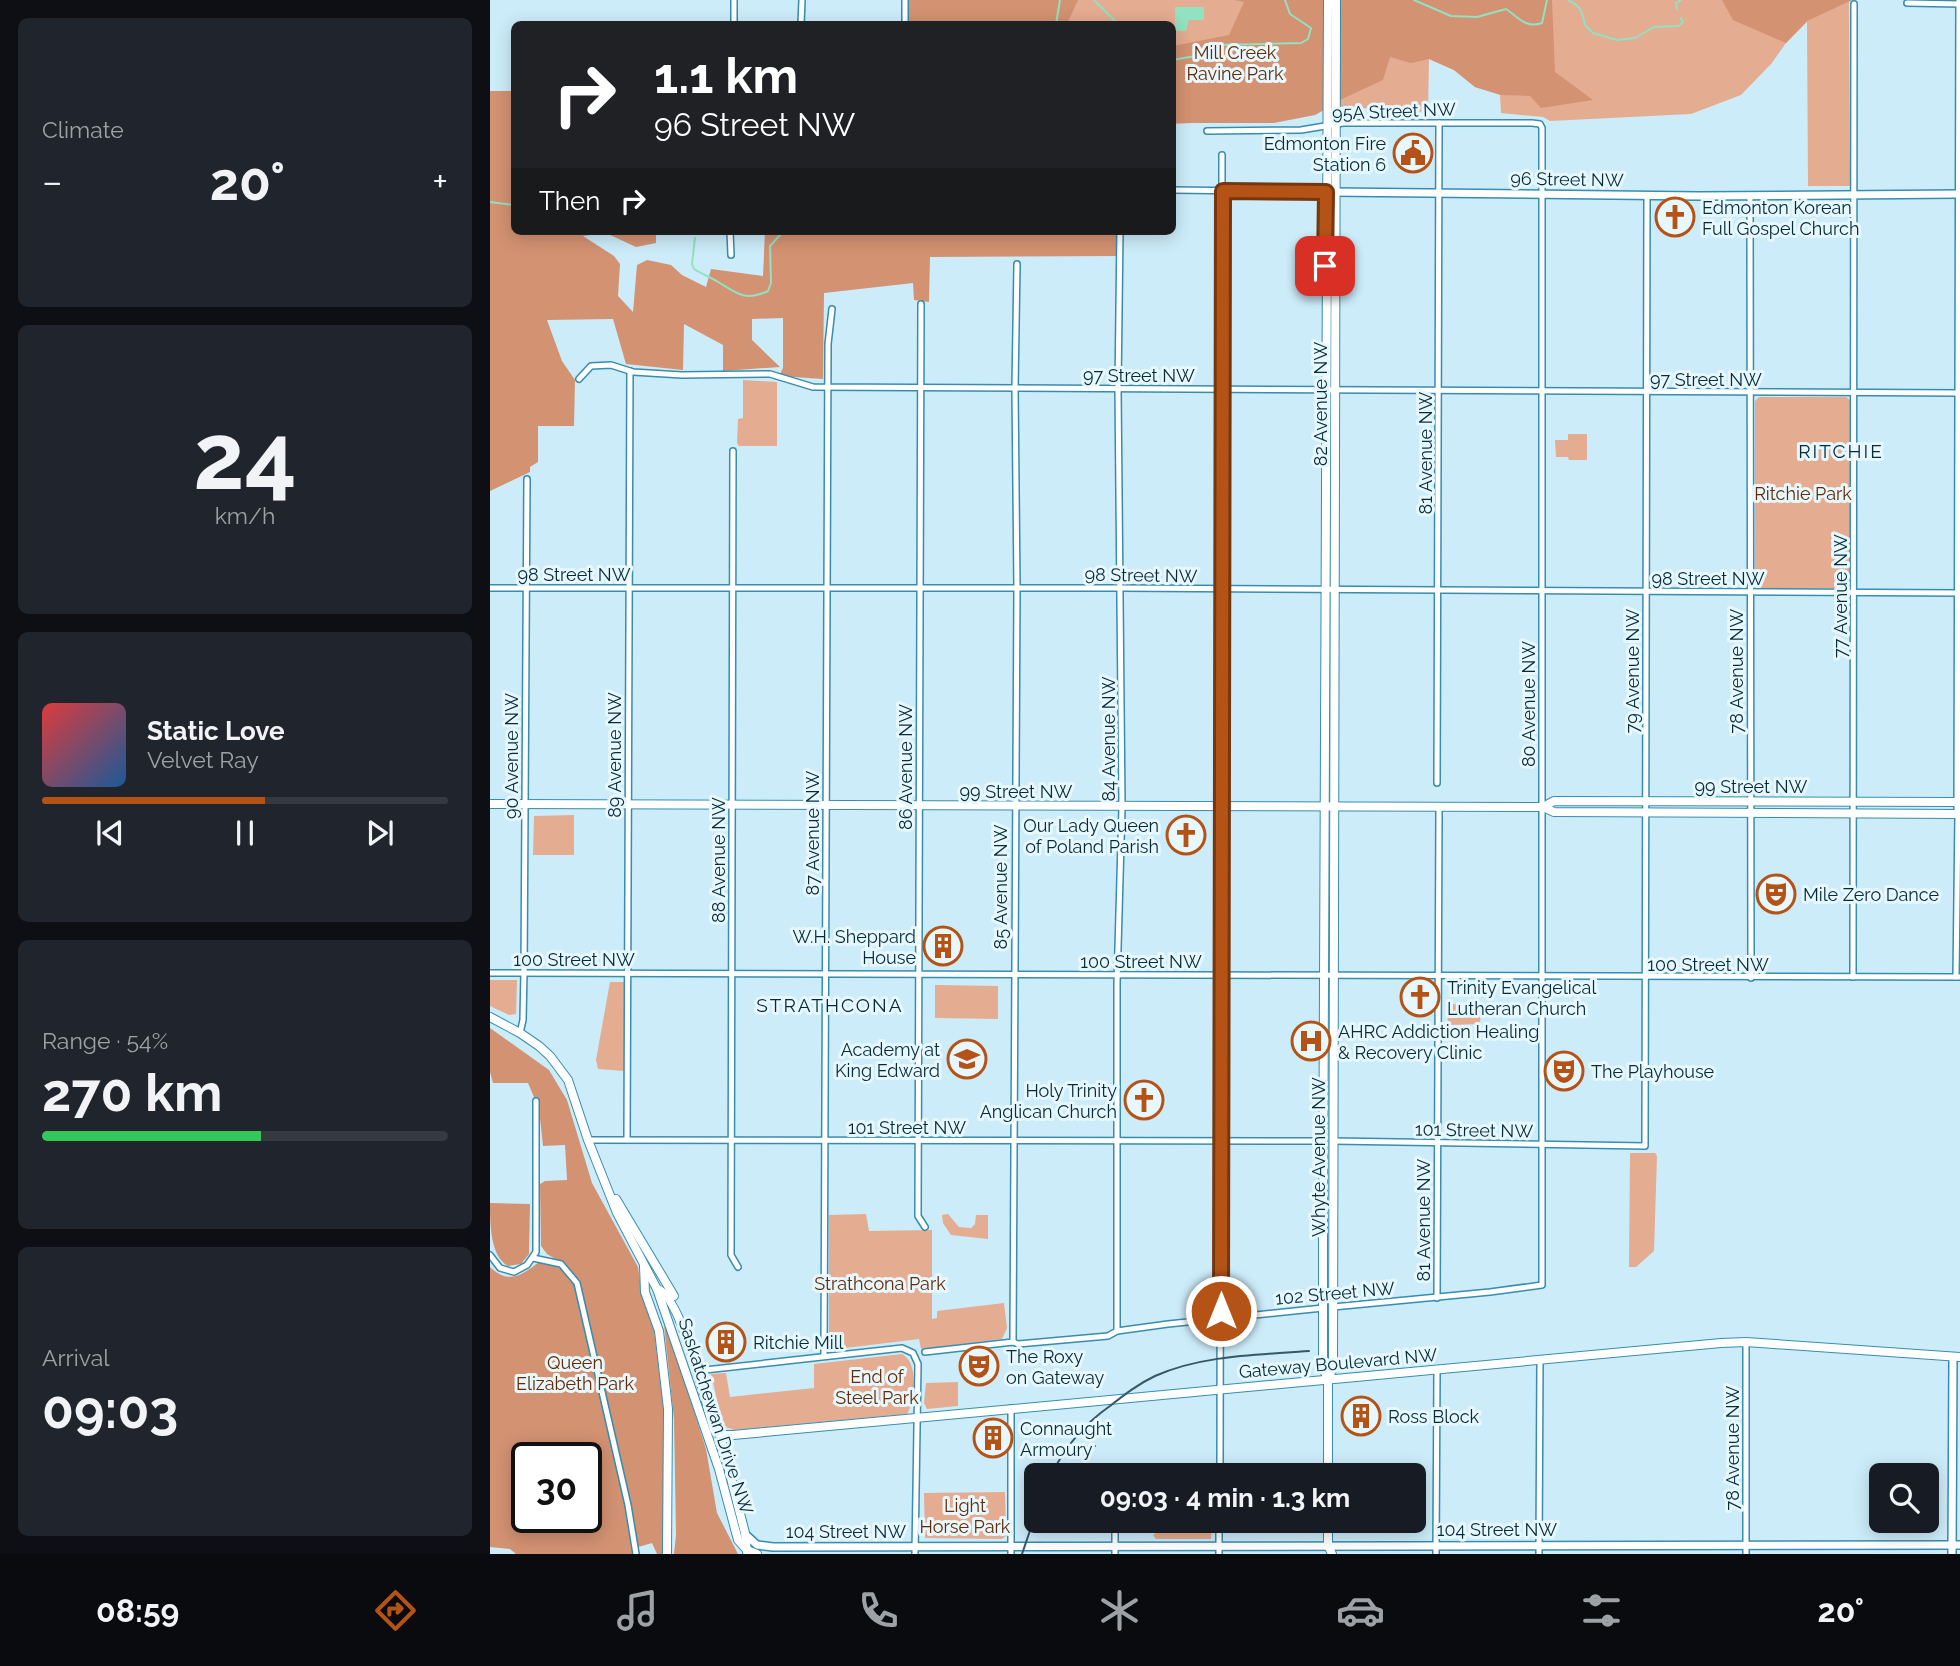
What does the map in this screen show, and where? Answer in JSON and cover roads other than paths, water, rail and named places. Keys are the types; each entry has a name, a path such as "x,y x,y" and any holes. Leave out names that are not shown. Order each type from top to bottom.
{"main road":[{"name":"82 Avenue NW","path":"1325,807 1326,192 1331,125 1328,0"},
{"name":"82 Avenue NW","path":"1331,91 1336,0"},
{"name":"82 Avenue NW","path":"1331,125 1337,192 1335,807"},
{"name":"99 Street NW","path":"1543,807 1554,801 1960,802"},
{"name":"99 Street NW","path":"490,804 1543,807 1554,812 1959,814"},
{"name":"Whyte Avenue NW","path":"1325,807 1323,1368 1328,1379"},
{"name":"Whyte Avenue NW","path":"1328,1463 1328,1379 1333,1367 1335,807"},
{"name":"Saskatchewan Drive NW","path":"490,1017 520,1033 550,1056 568,1080 617,1213 657,1289 719,1469 738,1540 747,1552"},
{"name":"Saskatchewan Drive NW","path":"609,1188 678,1302 714,1430 719,1435 745,1533 747,1552"},
{"path":"642,1259 645,1292 659,1331 668,1409 667,1554"},
{"name":"Saskatchewan Drive NW","path":"657,1289 667,1293 682,1323"},
{"path":"649,1298 651,1292 657,1289"},
{"name":"Gateway Boulevard NW","path":"719,1435 1746,1342 1956,1357"},
{"path":"719,1435 719,1469"},
{"path":"1328,1533 1328,1545 1332,1554"},
{"path":"1323,1554 1328,1545"},
{"path":"747,1552 757,1554"}],"street":[{"path":"734,0 734,21"},
{"path":"801,21 802,0"},
{"path":"905,0 905,21"},
{"path":"1907,3 1960,2 1958,977"},
{"name":"77 Avenue NW","path":"1853,977 1854,4"},
{"name":"81 Avenue NW","path":"1437,783 1440,123"},
{"name":"95A Street NW","path":"1207,131 1272,131 1331,125 1540,124"},
{"name":"80 Avenue NW","path":"1540,124 1543,133 1542,1285"},
{"path":"1220,1463 1222,155"},
{"name":"96 Street NW","path":"1176,190 1647,196 1960,194"},
{"name":"79 Avenue NW","path":"1645,1146 1647,196"},
{"name":"78 Avenue NW","path":"1750,196 1751,978"},
{"path":"730,235 732,255"},
{"name":"84 Avenue NW","path":"1117,1331 1117,974 1122,807 1118,389 1120,235"},
{"name":"85 Avenue NW","path":"1013,1342 1017,264"},
{"name":"86 Avenue NW","path":"921,304 918,1216 925,1227"},
{"name":"87 Avenue NW","path":"824,1356 828,344 832,309"},
{"name":"97 Street NW","path":"579,379 589,368 596,365 682,375 766,373 802,385 828,387 1960,393"},
{"name":"89 Avenue NW","path":"627,1140 630,371"},
{"name":"88 Avenue NW","path":"733,451 731,1255 738,1267"},
{"name":"90 Avenue NW","path":"520,1033 523,1020 524,972 527,479"},
{"name":"98 Street NW","path":"490,588 1121,588 1960,593"},
{"name":"81 Avenue NW","path":"1437,1298 1439,807"},
{"name":"100 Street NW","path":"490,973 1958,977"},
{"path":"490,1255 500,1268 508,1272 523,1268 535,1255 536,1101"},
{"name":"101 Street NW","path":"588,1140 1334,1141 1645,1146"},
{"path":"535,1255 561,1264 577,1283 626,1495 636,1554"},
{"name":"102 Street NW","path":"925,1352 1013,1342 1110,1336 1117,1331 1221,1318 1437,1298 1542,1285"},
{"name":"78 Avenue NW","path":"1746,1342 1746,1554"},
{"path":"696,1371 902,1348 913,1353 918,1364 915,1550"},
{"path":"1955,1548 1956,1357"},
{"path":"1539,1554 1540,1361"},
{"path":"1436,1554 1437,1370"},
{"path":"1011,1408 1011,1550"},
{"name":"104 Street NW","path":"745,1533 752,1543 762,1546 838,1550 1219,1550 1328,1545 1746,1544 1850,1550 1955,1548"},
{"path":"1641,1545 1643,1554"}],"waterway":[{"path":"1056,21 1060,0"},
{"path":"1094,0 1115,21"},
{"path":"1176,59 1196,56 1217,45 1301,43 1308,39 1311,28 1290,14 1285,0"},
{"path":"1414,0 1451,16 1477,17 1506,9 1531,24 1542,23 1547,0"},
{"path":"1568,0 1579,8 1585,25 1593,33 1617,40 1635,38 1654,27 1679,26 1683,22 1681,18"},
{"path":"1677,9 1676,3 1681,0"},
{"path":"490,202 511,205"},
{"path":"695,238 692,264 694,269 738,293 754,296 768,291 771,283 770,246 780,235"}],"tram line":[{"path":"1058,1463 1092,1420 1131,1390 1155,1376 1211,1360 1309,1351"},
{"path":"1066,1455 1076,1448 1095,1446"},
{"path":"1022,1554 1029,1533"}],"place":[{"name":"Edmonton Fire Station 6","path":"1413,153"},
{"name":"Edmonton Korean Full Gospel Church","path":"1675,217"},
{"name":"Our Lady Queen of Poland Parish","path":"1186,835"},
{"name":"Mile Zero Dance","path":"1776,894"},
{"name":"W.H. Sheppard House","path":"943,946"},
{"name":"Trinity Evangelical Lutheran Church","path":"1420,997"},
{"name":"AHRC Addiction Healing & Recovery Clinic","path":"1311,1041"},
{"name":"Academy at King Edward","path":"967,1059"},
{"name":"The Playhouse","path":"1564,1071"},
{"name":"Holy Trinity Anglican Church","path":"1144,1100"},
{"name":"Ritchie Mill","path":"726,1342"},
{"name":"The Roxy on Gateway","path":"979,1366"},
{"name":"Ross Block","path":"1361,1416"},
{"name":"Connaught Armoury","path":"993,1438"}],"district":[{"name":"RITCHIE","path":"1841,451"},
{"name":"STRATHCONA","path":"830,1005"}],"park label":[{"name":"Mill Creek Ravine Park","path":"1235,62"},
{"name":"Ritchie Park","path":"1803,493"},
{"name":"Strathcona Park","path":"880,1283"},
{"name":"Queen Elizabeth Park","path":"575,1372"},
{"name":"End of Steel Park","path":"877,1386"},
{"name":"Light Horse Park","path":"965,1515"}]}
